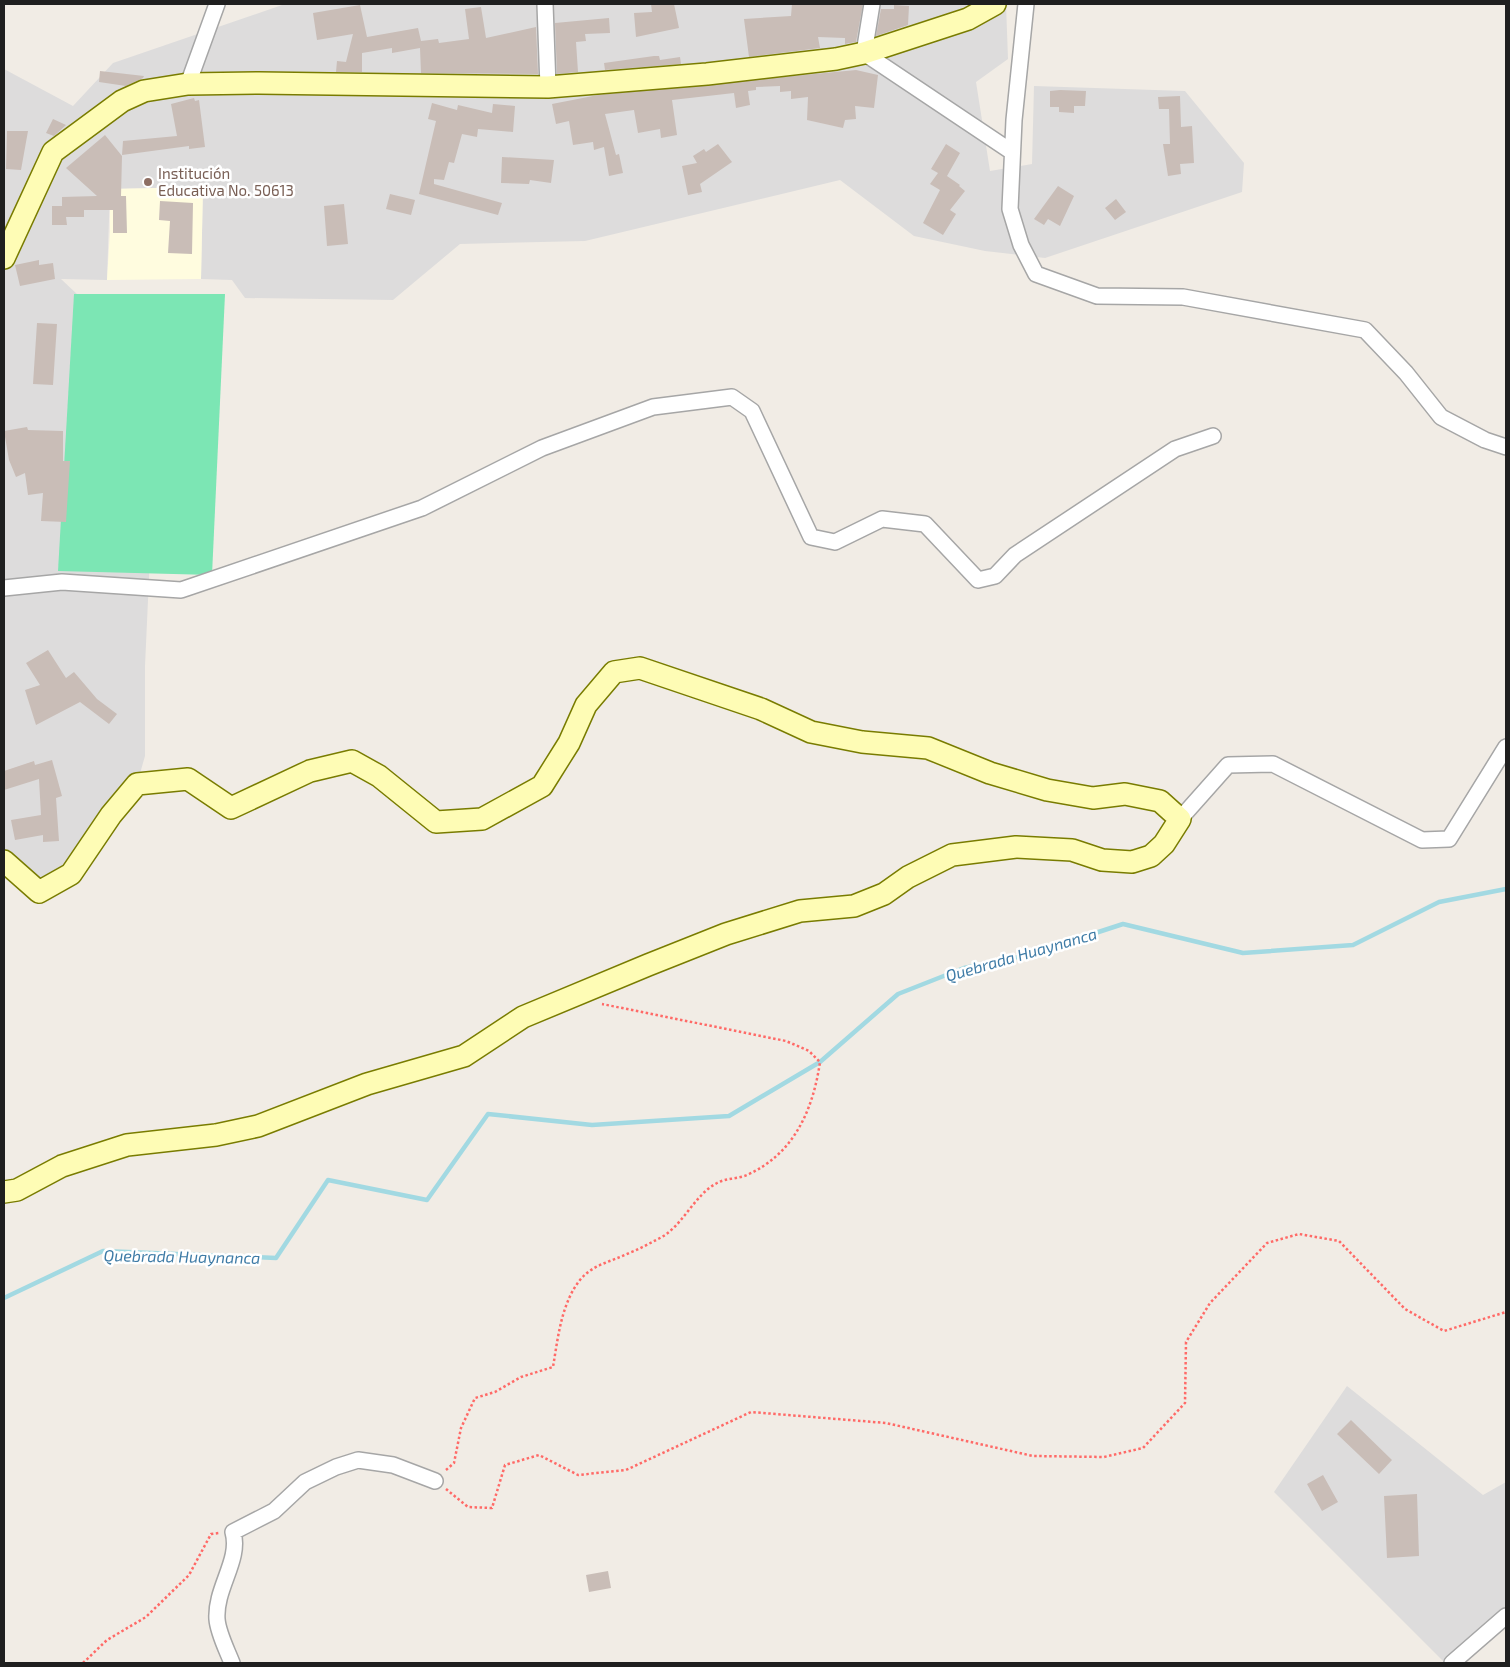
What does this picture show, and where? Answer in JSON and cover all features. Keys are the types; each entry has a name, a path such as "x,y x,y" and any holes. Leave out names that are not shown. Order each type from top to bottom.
{"street":[{"path":"188,84 217,4"},
{"path":"545,4 548,87"},
{"path":"864,53 872,4"},
{"path":"4,258 53,152 122,101 144,91 188,84 548,87 707,74 836,59 864,53 968,19 995,4"},
{"path":"1026,4 1012,152 1010,209 1021,245 1036,274 1098,296 1183,297 1365,330 1406,373 1441,417 1485,440 1506,447"},
{"path":"864,53 1012,152"},
{"path":"4,588 62,582 181,590 422,508 542,448 654,408 732,397 752,411 811,537 835,542 882,519 926,524 978,580 995,576 1015,555 1175,449 1213,436"},
{"path":"4,861 39,892 71,874 110,815 137,784 188,779 231,808 310,771 352,761 379,776 436,822 482,819 542,786 569,743 586,705 614,672 640,668 761,709 811,732 862,742 928,748 990,773 1046,790 1093,798 1125,794 1160,801 1180,819"},
{"path":"4,1192 17,1190 62,1166 127,1145 216,1135 258,1126 367,1084 464,1056 523,1017 648,965 726,934 800,911 854,906 884,894 908,877 952,855 1016,847 1072,850 1102,860 1132,862 1151,856 1164,844 1180,819 1228,765 1273,764 1422,840 1449,839 1506,746"},
{"path":"232,1663 217,1618 224,1579 237,1545 233,1532 274,1512 305,1482 336,1467 358,1460 393,1466 436,1481"},
{"path":"1452,1663 1506,1616"}],"path":[{"path":"599,1003 786,1041 809,1051 820,1062 816,1091 802,1126 779,1154 747,1175 718,1183 694,1203 666,1234 628,1254 599,1264 580,1281 563,1313 552,1367 521,1377 495,1392 475,1398 461,1428 454,1463 436,1481 468,1508 492,1508 506,1465 539,1455 578,1475 626,1470 751,1412 886,1423 1033,1456 1104,1457 1143,1448 1185,1403 1186,1342 1210,1303 1267,1243 1299,1234 1339,1241 1405,1309 1444,1331 1506,1312"},
{"path":"83,1663 107,1640 146,1617 189,1575 211,1534 233,1532"}],"shaded area":[{"path":"285,4 1006,4 1008,59 976,82 990,171 1032,164 1034,86 1185,91 1244,163 1242,192 1045,258 985,251 914,236 840,180 585,241 460,244 393,300 245,298 232,280 201,279 203,187 110,189 107,280 61,279 130,344 150,556 145,666 145,756 137,784 71,874 39,892 4,861 4,69 73,106 113,63"},
{"path":"203,187 201,279 107,280 110,189"},
{"path":"1347,1386 1483,1495 1506,1482 1506,1616 1445,1663 1274,1492"}],"green space":[{"path":"74,294 225,294 212,575 58,571"}],"building":[{"path":"651,4 674,4 679,28 636,37 634,13 652,12"},
{"path":"792,4 863,4 856,42 845,44 845,38 818,37 820,48 749,57 744,19 791,16"},
{"path":"360,5 367,37 418,28 421,41 438,39 439,43 469,39 465,9 481,7 486,38 536,27 538,74 421,73 420,48 392,53 392,48 362,53 362,72 336,72 337,61 346,62 353,34 317,40 313,13"},
{"path":"894,5 909,6 908,25 876,36 881,9 894,9"},
{"path":"609,18 610,33 585,34 586,41 576,42 578,72 557,74 555,23"},
{"path":"659,56 660,60 680,57 681,64 605,70 604,63"},
{"path":"856,70 878,75 874,108 855,106 856,119 845,120 843,128 807,120 808,97 791,99 791,91 780,92 780,86 756,87 756,90 748,91 750,105 736,108 734,93 672,100 677,135 661,138 660,129 638,133 634,110 605,114 616,155 619,154 623,173 609,176 604,147 594,150 593,142 573,145 569,121 556,124 552,104 598,95"},
{"path":"100,71 144,76 126,86 99,82"},
{"path":"1050,91 1086,91 1085,106 1074,106 1074,113 1059,112 1059,107 1050,107"},
{"path":"1180,96 1181,127 1192,126 1194,163 1180,164 1181,174 1168,176 1163,144 1170,144 1169,109 1159,109 1158,97"},
{"path":"194,98 195,101 199,100 205,147 189,149 189,146 122,155 123,141 177,136 171,104"},
{"path":"432,103 457,110 458,105 492,113 493,104 515,106 513,132 478,129 477,137 462,134 454,163 449,162 444,180 434,179 434,184 502,203 498,215 419,194 436,121 428,119"},
{"path":"53,119 66,125 54,136 46,133"},
{"path":"7,131 28,131 21,170 6,169"},
{"path":"105,135 122,156 121,196 126,196 127,233 113,233 113,210 84,210 84,217 66,217 67,225 52,225 52,206 62,206 62,197 97,196 66,168"},
{"path":"718,144 732,162 700,184 702,192 688,195 682,166 697,163 693,156 704,149 706,152"},
{"path":"946,144 960,153 947,176 965,191 950,210 956,214 943,235 923,223 940,190 930,184 938,173 931,169"},
{"path":"502,157 554,160 551,183 530,180 529,184 501,183"},
{"path":"1058,186 1074,196 1060,226 1048,219 1044,225 1034,219"},
{"path":"390,194 415,200 411,215 386,209"},
{"path":"1116,199 1126,212 1115,220 1105,208"},
{"path":"160,201 193,203 192,254 168,253 170,221 159,220"},
{"path":"344,204 348,244 327,246 324,206"},
{"path":"39,260 39,265 53,263 55,279 20,286 15,265"},
{"path":"37,323 57,324 53,385 33,384"},
{"path":"27,427 28,430 63,431 63,461 70,461 66,522 41,521 43,493 28,495 25,473 16,477 9,460 4,431"},
{"path":"48,650 66,678 74,672 97,699 117,714 109,724 80,702 36,725 25,690 40,685 26,663"},
{"path":"52,760 62,796 56,798 59,841 43,842 43,835 15,840 11,820 41,815 39,779 4,790 4,771 34,761 35,765"},
{"path":"1351,1420 1392,1460 1379,1474 1337,1434"},
{"path":"1323,1475 1338,1502 1322,1511 1307,1484"},
{"path":"1417,1494 1419,1556 1387,1558 1384,1496"},
{"path":"608,1571 611,1588 589,1592 586,1575"}],"waterway":[{"name":"Quebrada Huaynanca","path":"4,1298 103,1251 276,1258 328,1180 427,1200 488,1114 592,1125 729,1116 820,1062 898,994 964,968 1028,955 1123,924 1243,953 1353,945 1439,902 1506,889"}],"place":[{"name":"Institución Educativa No. 50613","path":"148,182"}]}
